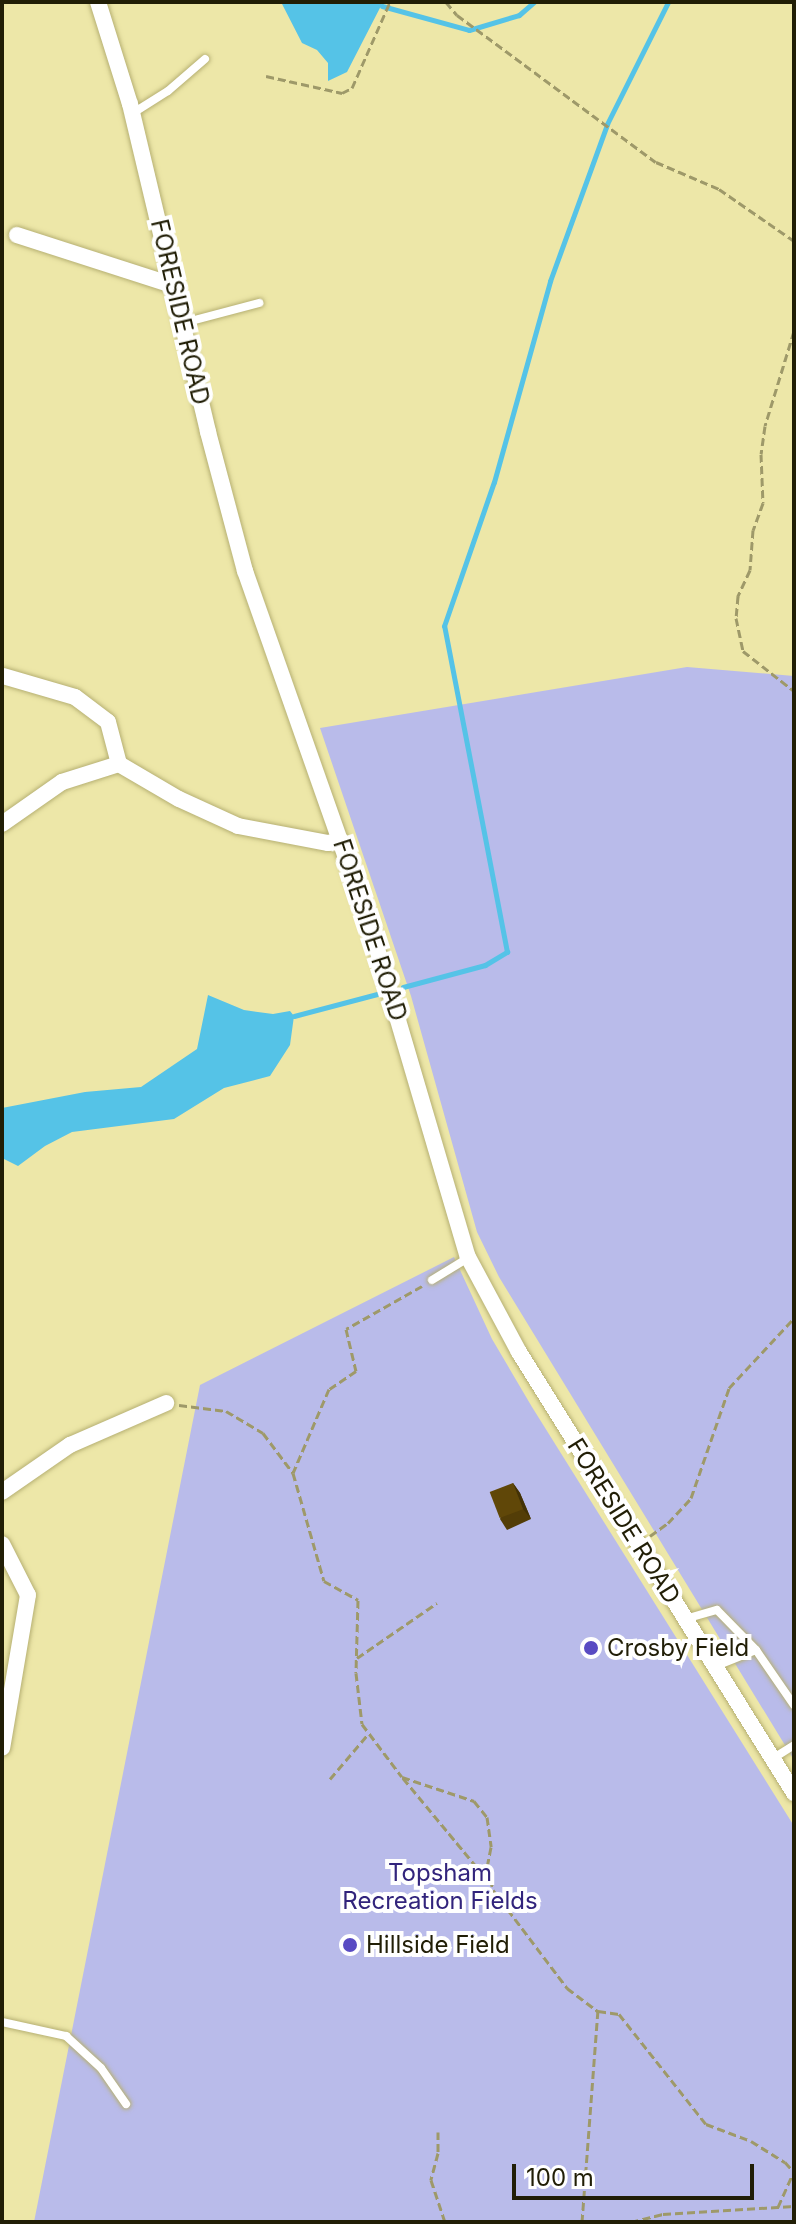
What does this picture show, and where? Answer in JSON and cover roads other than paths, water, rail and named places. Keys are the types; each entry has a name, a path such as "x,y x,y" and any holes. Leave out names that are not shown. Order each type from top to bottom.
{"street":[{"name":"FORESIDE ROAD","path":"98,2 132,114 245,571 370,925 468,1257 519,1352 794,1792"},
{"path":"17,235 175,286"},
{"path":"3,676 75,697 108,722 119,764 179,799 238,826 328,843 341,840"},
{"path":"2,824 62,782 119,764"},
{"path":"2,1492 70,1445 166,1403"},
{"path":"2,1544 28,1595 2,1748"}],"lane":[{"path":"132,114 168,91 205,59"},
{"path":"183,323 259,303"},
{"path":"432,1280 468,1257"},
{"path":"685,1619 717,1610 756,1650 794,1705"},
{"path":"715,1666 756,1650"},
{"path":"772,1759 794,1745"},
{"path":"2,2022 66,2036 101,2068 126,2104"}],"waterway":[{"path":"382,6 469,30 519,15 534,2"},
{"path":"403,987 485,965 507,952 444,626 494,482 550,281 607,124 668,2"},
{"path":"294,1016 377,994"}],"place":[{"name":"Crosby Field","path":"591,1648"},
{"name":"Hillside Field","path":"350,1945"}],"park label":[{"name":"Topsham Recreation Fields","path":"440,1887"}]}
